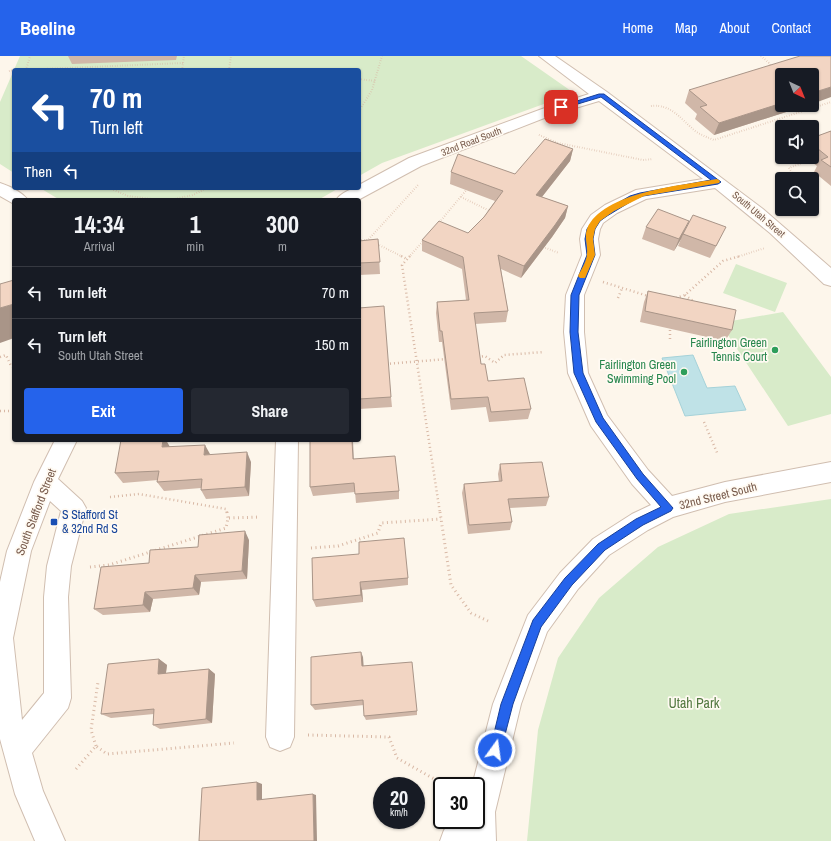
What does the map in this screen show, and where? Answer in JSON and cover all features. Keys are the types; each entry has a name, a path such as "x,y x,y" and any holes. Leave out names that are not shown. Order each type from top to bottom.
{"street":[{"name":"South Utah Street","path":"546,56 602,95 718,182 806,254 831,279"},
{"name":"32nd Road South","path":"349,198 415,162 547,112 602,95"},
{"path":"668,508 640,477 599,420 578,373 574,332 575,295 591,255 589,239 591,229 597,219 611,209 642,194 718,182"},
{"path":"0,189 16,198"},
{"name":"South Stafford Street","path":"50,841 29,794 16,750 3,718 0,638 19,551 45,482 65,442"},
{"path":"287,442 291,736"},
{"name":"32nd Street South","path":"485,783 507,704 537,624 569,581 601,547 640,522 668,508 725,492 831,472"},
{"path":"16,750 58,698 56,646 57,589 59,566 74,508 45,482"},
{"name":"32nd Street South","path":"455,841 465,829"},
{"name":"32nd Street South","path":"479,829 481,841"}],"path":[{"path":"27,68 30,56"},
{"path":"182,68 184,56"},
{"path":"229,68 231,56"},
{"path":"361,108 372,90 382,56"},
{"path":"761,56 769,63 771,70"},
{"path":"71,68 183,63"},
{"path":"361,79 375,81"},
{"path":"819,106 831,102"},
{"path":"648,107 659,104 668,108 700,134 714,140 802,112"},
{"path":"535,133 558,143 643,160 657,159"},
{"path":"792,172 790,168 800,164"},
{"path":"368,240 419,184 420,178"},
{"path":"433,229 469,187"},
{"path":"114,190 128,196 144,198"},
{"path":"179,198 193,195 203,190"},
{"path":"460,197 492,212"},
{"path":"438,223 445,226"},
{"path":"428,235 402,265 450,585 471,612 488,621"},
{"path":"361,240 368,240 407,259"},
{"path":"540,246 559,253"},
{"path":"674,298 685,296 723,261 766,247"},
{"path":"602,282 651,296"},
{"path":"618,298 622,288"},
{"path":"685,296 697,303"},
{"path":"670,320 670,340"},
{"path":"477,357 484,356 495,363 504,355 544,352"},
{"path":"0,357 6,355 12,367"},
{"path":"379,364 455,359"},
{"path":"0,411 12,411"},
{"path":"704,422 718,455"},
{"path":"90,567 109,565 226,528 228,518 226,509 139,494 110,497"},
{"path":"228,518 262,517"},
{"path":"308,548 338,546 378,533 381,523 441,519"},
{"path":"98,682 91,730 96,746 107,754 234,743"},
{"path":"291,736 389,737 397,758 433,778"},
{"path":"76,769 96,746"}],"green space":[{"path":"20,56 521,56 574,93 382,163 361,175 361,68 15,68"},
{"path":"12,74 12,172 0,164 0,102"},
{"path":"43,190 336,190 322,198 57,198"},
{"path":"736,264 787,283 775,312 723,293"},
{"name":"Fairlington Green Tennis Court","path":"783,312 831,377 831,414 788,426 720,323"},
{"name":"Utah Park","path":"831,499 831,841 527,841 538,730 558,658 599,598 658,547 729,514"}],"water":[{"name":"Fairlington Green Swimming Pool","path":"693,355 707,388 735,386 746,410 685,416 662,358"}],"building":[{"path":"800,56 831,56 831,87 819,91 819,68 775,68 775,105 719,123 700,107 707,105 689,90"},
{"path":"831,131 831,167 821,160 828,157 819,150 819,135"},
{"path":"545,139 573,149 536,195 568,206 524,266 498,255 508,311 474,313 481,364 485,364 488,381 524,378 531,409 491,412 488,397 451,399 437,302 469,300 463,257 422,240 439,221 468,233 484,217 503,191 451,172 458,154 515,174"},
{"path":"658,209 689,221 679,239 646,227"},
{"path":"693,215 726,227 716,246 683,234"},
{"path":"378,239 380,262 361,263 361,241"},
{"path":"12,281 12,305 0,308 0,284"},
{"path":"648,291 736,310 732,330 645,311"},
{"path":"384,306 391,397 361,399 361,308"},
{"path":"121,442 163,442 162,447 205,445 204,455 247,452 245,487 201,490 202,479 157,482 159,471 115,473"},
{"path":"310,442 352,442 353,459 395,456 399,491 355,494 354,483 310,487"},
{"path":"542,462 549,497 508,499 512,522 469,525 464,484 502,481 500,464"},
{"path":"245,531 242,571 195,575 193,588 145,592 143,605 94,609 101,567 149,563 150,550 198,547 199,535"},
{"path":"404,538 408,578 360,582 361,595 313,600 312,558 359,554 359,542"},
{"path":"361,652 362,666 412,662 417,711 364,716 363,700 311,705 311,657"},
{"path":"159,659 158,674 209,669 206,719 153,725 154,709 101,714 108,664"},
{"path":"257,782 257,800 313,794 314,841 199,841 202,788"}],"slow traffic":[{"path":"582,276 591,255 589,239 591,229 597,219 611,209 642,194 718,182 717,181"}],"place":[{"name":"Fairlington Green Tennis Court","path":"775,350"},
{"name":"Fairlington Green Swimming Pool","path":"684,372"},
{"name":"S Stafford St & 32nd Rd S","path":"54,522"}],"route":[{"path":"495,750 507,704 537,624 569,581 601,547 640,522 668,508 640,477 599,420 578,373 574,332 575,295 591,255 589,239 591,229 597,219 611,209 642,194 718,182 602,95 561,107"}]}
